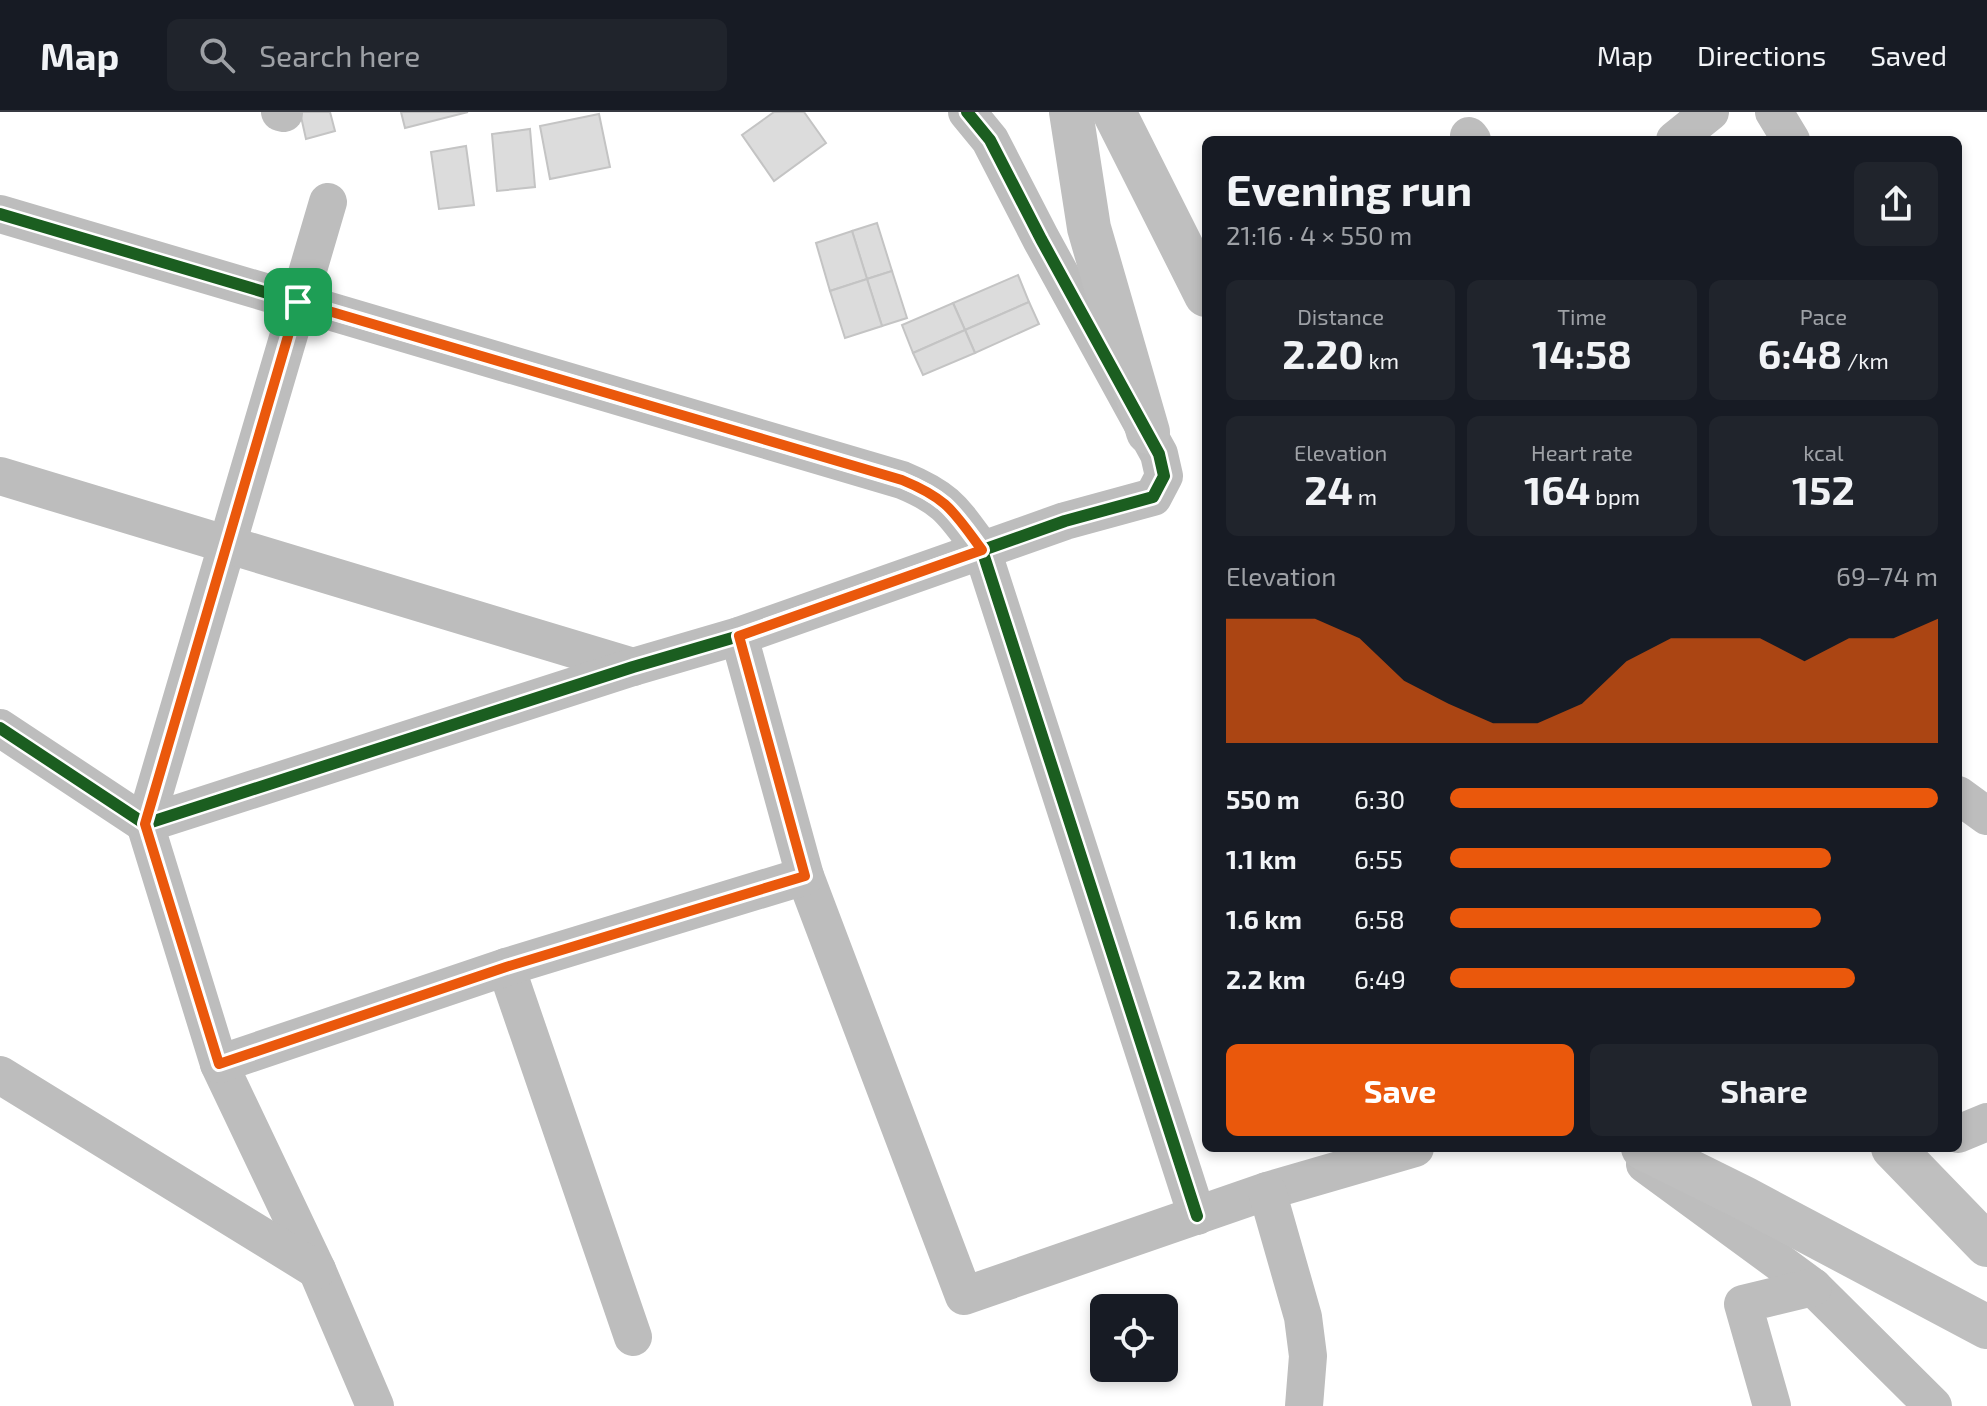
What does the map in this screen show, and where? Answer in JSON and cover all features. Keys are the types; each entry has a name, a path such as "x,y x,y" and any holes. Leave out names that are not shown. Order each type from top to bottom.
{"main road":[{"path":"1071,112 1089,228 1148,432"},
{"path":"1114,112 1202,287"},
{"path":"1651,1152 1987,1327"},
{"path":"1907,1152 1987,1245"}],"street":[{"path":"145,824 633,667 739,636 1065,521 1153,497 1164,476 1159,454 990,140 967,112"},
{"path":"1680,136 1710,112"},
{"path":"1774,112 1789,136"},
{"path":"328,202 145,824 219,1064 317,1270 375,1406"},
{"path":"0,214 902,480 929,492 951,507 982,550 1197,1216"},
{"path":"0,476 633,667"},
{"path":"739,636 805,876 964,1296 1267,1191 1401,1152"},
{"path":"0,728 145,824"},
{"path":"1962,798 1987,816"},
{"path":"219,1064 506,967 805,876"},
{"path":"506,967 633,1337"},
{"path":"0,1075 317,1270"},
{"path":"1962,1132 1987,1122"},
{"path":"1628,1152 1813,1287 1933,1406"},
{"path":"1267,1191 1303,1317 1308,1356 1304,1406"},
{"path":"1772,1406 1743,1304 1813,1287"}],"building":[{"path":"300,112 330,112 335,131 306,139"},
{"path":"401,112 468,112 405,128"},
{"path":"774,112 804,112 826,143 774,181 742,135"},
{"path":"599,114 610,167 550,179 540,126"},
{"path":"530,129 535,187 497,191 492,134"},
{"path":"466,146 474,205 439,209 431,152"},
{"path":"877,223 892,271 867,279 852,231"},
{"path":"852,231 867,279 830,291 816,243"},
{"path":"892,271 907,318 882,326 867,279"},
{"path":"1018,275 1029,302 965,330 953,303"},
{"path":"867,279 882,326 845,338 830,291"},
{"path":"1029,302 1039,324 975,353 965,330"},
{"path":"953,303 965,330 913,353 902,325"},
{"path":"965,330 975,353 923,375 913,353"}],"cycle path":[{"path":"0,728 145,824 633,667 739,636 1065,521 1153,497 1164,476 1159,454 990,140 967,112"},
{"path":"0,214 902,480 940,500 982,550 1197,1216"}],"route":[{"path":"298,302 902,480 929,492 951,507 982,550 739,636 805,876 506,967 219,1064 145,824 298,302"}]}
